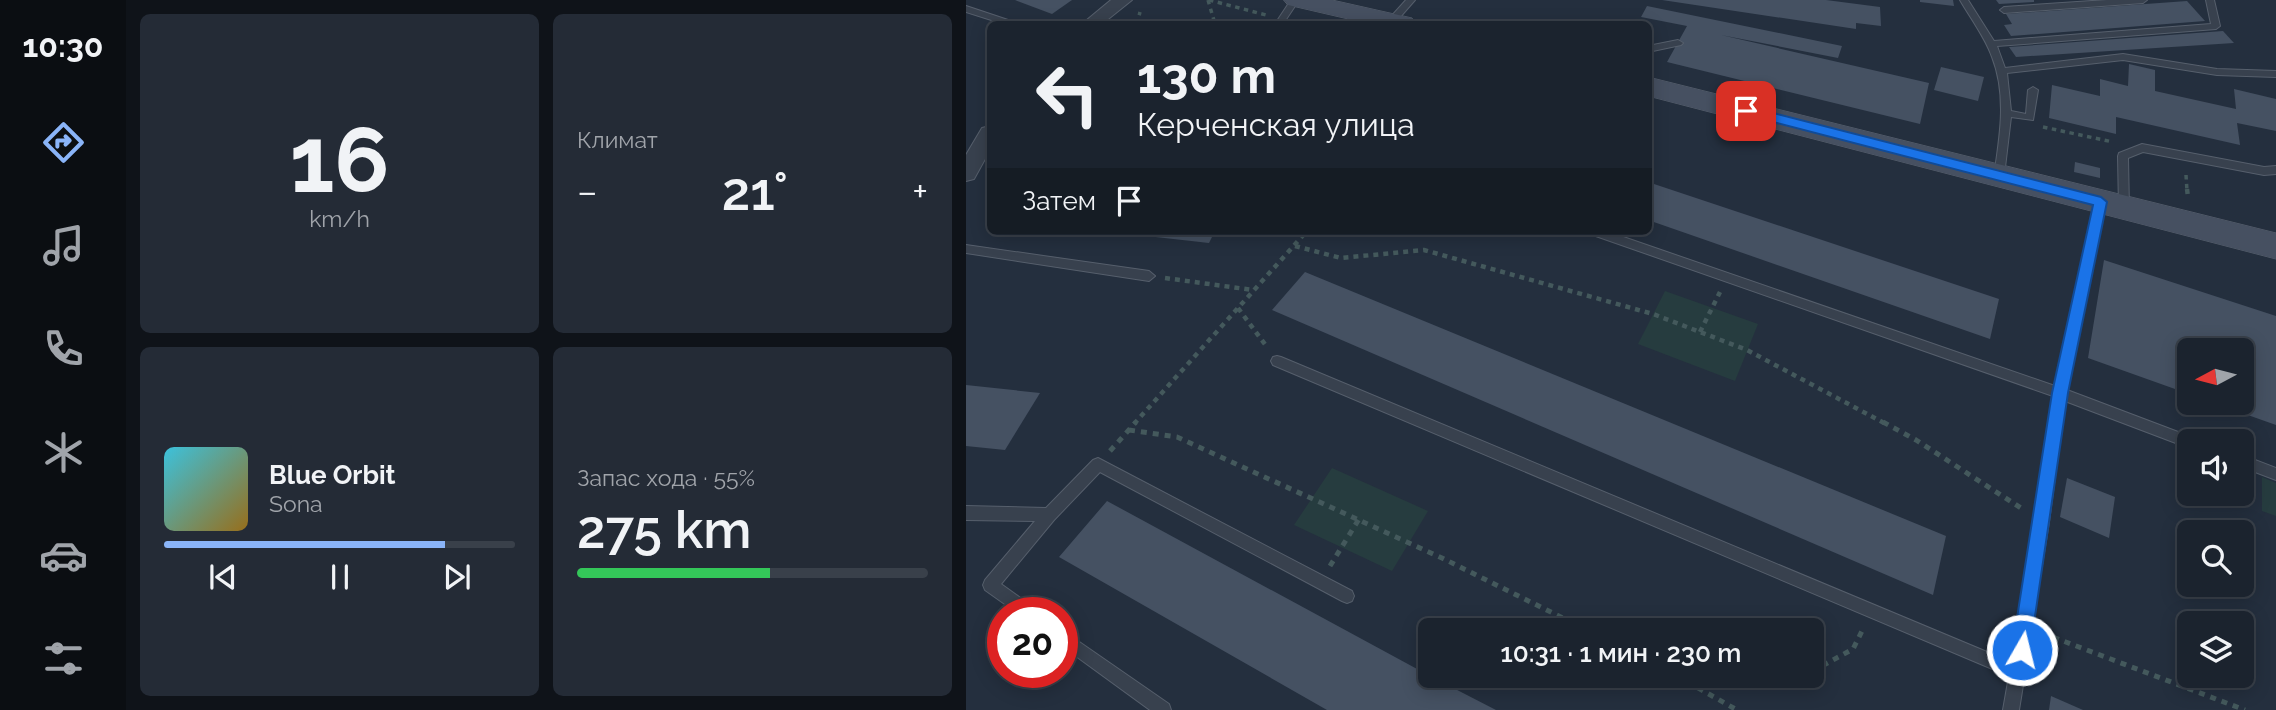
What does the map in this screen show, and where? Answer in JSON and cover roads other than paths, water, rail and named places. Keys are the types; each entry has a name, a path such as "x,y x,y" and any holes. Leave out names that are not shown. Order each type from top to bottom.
{"street":[{"path":"1095,21 1123,0"},
{"path":"1289,11 1379,21"},
{"path":"1652,87 2276,246"},
{"path":"966,173 987,137"}],"lane":[{"path":"1398,21 1410,0"},
{"path":"1964,0 1990,44 2002,71 2007,116 1999,176"},
{"path":"2004,10 2143,0"},
{"path":"1990,44 2216,26 2210,0"},
{"path":"966,9 1003,21"},
{"path":"1652,48 1678,43"},
{"path":"2002,71 2123,57 2217,72 2276,74"},
{"path":"2007,116 2030,118 2033,90"},
{"path":"2011,710 2019,673 2060,393 2123,156 2142,148 2264,171 2276,170"},
{"path":"1605,235 2060,393 2177,437"},
{"path":"966,249 1149,276"},
{"path":"1277,361 2019,673"},
{"path":"1007,597 990,585 1049,515 1098,464 1347,596"},
{"path":"2254,466 2276,474"},
{"path":"966,513 1049,515"},
{"path":"1078,649 1163,710"}]}
